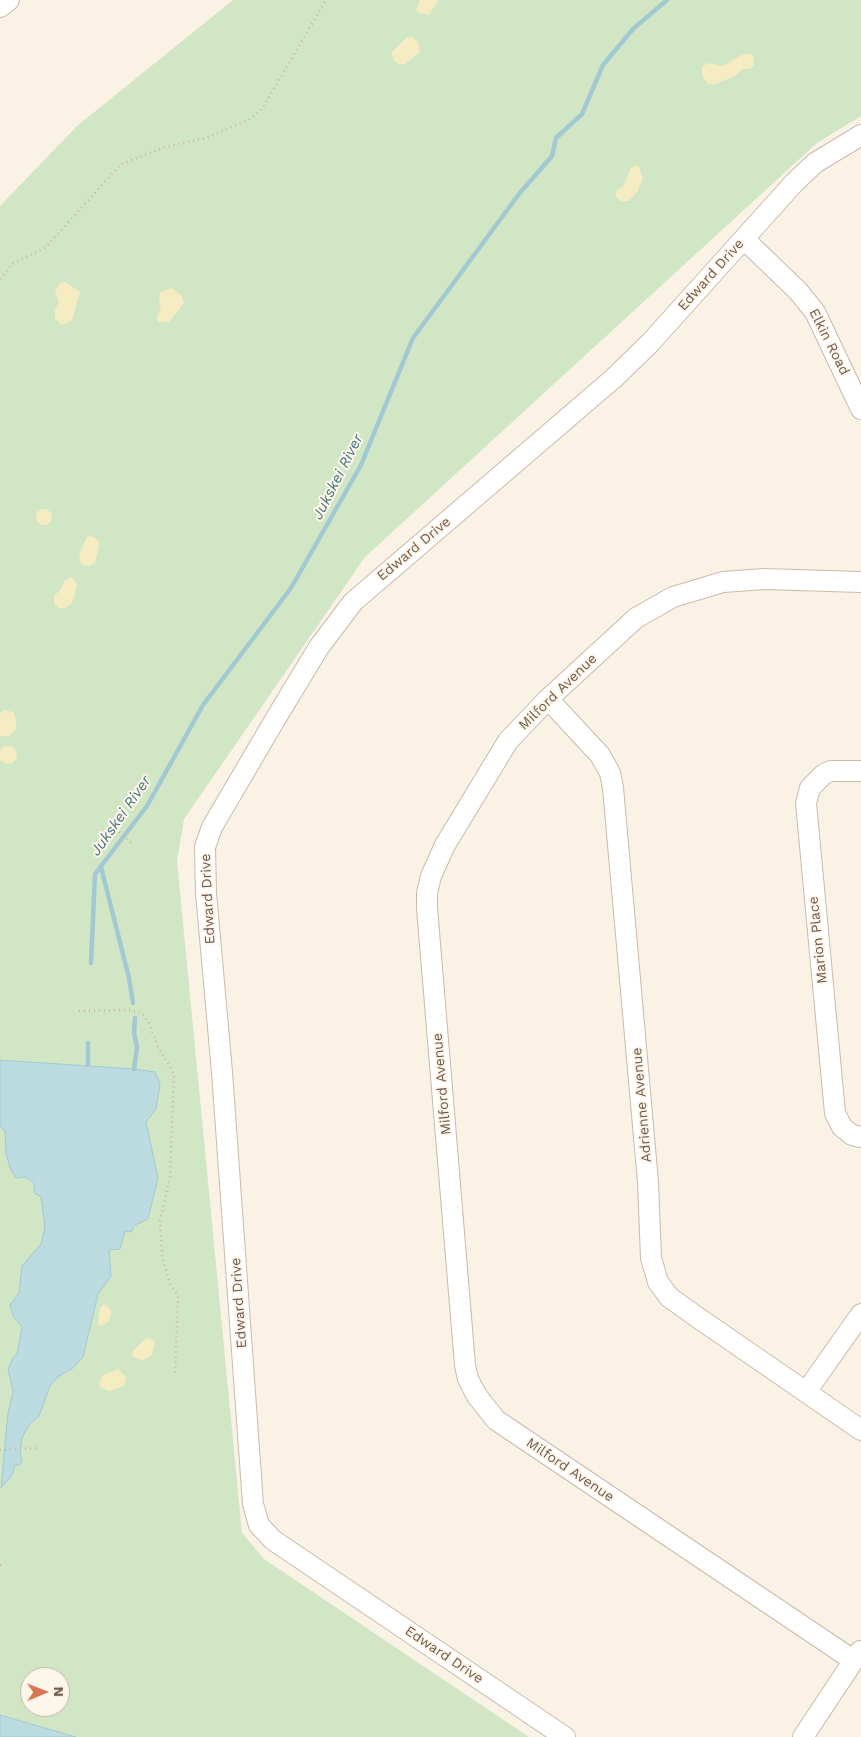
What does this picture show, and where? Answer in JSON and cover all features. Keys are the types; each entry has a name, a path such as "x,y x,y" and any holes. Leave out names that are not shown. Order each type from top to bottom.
{"street":[{"path":"0,7 8,0"},
{"name":"Edward Drive","path":"565,1737 273,1540 257,1520 254,1504 222,1072 206,893 205,847 212,827 276,718 319,648 353,602 614,378 650,343 794,183 815,163 861,135"},
{"name":"Elkin Road","path":"744,239 798,291 815,312 861,409"},
{"name":"Milford Avenue","path":"857,1654 496,1420 477,1396 468,1379 463,1345 427,893 431,876 445,845 478,787 508,741 548,699 636,618 672,596 723,582 764,579 861,582"},
{"name":"Adrienne Avenue","path":"548,699 600,755 610,773 618,835 648,1182 651,1258 658,1282 669,1297 861,1430"},
{"name":"Marion Place","path":"861,771 831,771 824,774 810,788 806,803 835,1113 842,1127 852,1135 861,1137"},
{"path":"806,1392 861,1314"},
{"path":"804,1737 857,1654"}],"path":[{"path":"0,279 12,264 46,247 121,164 165,147 206,138 250,119 262,109 326,0"},
{"path":"112,825 131,844"},
{"path":"79,1011 130,1010 142,1013 149,1023 158,1047 174,1074 170,1177 160,1221 162,1257 170,1284 178,1296 175,1373"},
{"path":"0,1450 39,1448"}],"green space":[{"path":"233,0 861,0 861,116 817,143 365,557 184,819 177,861 242,1533 264,1559 529,1737 0,1737 0,206 77,126"}],"sand":[{"path":"420,0 438,1 429,15 418,13 416,10"},
{"path":"407,37 413,37 418,43 420,52 405,64 399,64 394,61 391,53"},
{"path":"743,54 751,54 754,58 754,65 750,69 743,69 735,76 713,85 707,83 702,75 702,67 708,63 723,66"},
{"path":"638,165 643,179 637,192 629,201 621,201 615,196 617,190 623,187 631,167"},
{"path":"65,282 80,292 72,320 62,325 55,318 55,310 59,302 55,291 60,283"},
{"path":"171,288 182,296 184,303 169,322 158,322 157,316 161,309 159,303 160,293"},
{"path":"41,509 47,509 52,514 50,523 41,525 36,520 36,514"},
{"path":"91,536 99,541 99,546 95,563 89,566 81,564 79,554 87,537"},
{"path":"72,577 77,585 74,597 71,604 65,608 59,608 55,605 54,596 61,589 65,580"},
{"path":"3,710 13,712 16,719 16,729 9,736 0,736 0,714"},
{"path":"4,746 12,746 17,751 15,762 4,764 -1,759 -1,751"},
{"path":"104,1304 110,1309 111,1313 109,1321 101,1326 98,1324 100,1308"},
{"path":"146,1338 153,1340 155,1344 151,1356 142,1360 133,1357 132,1352"},
{"path":"118,1369 126,1377 124,1386 109,1391 100,1387 99,1383 103,1375"}],"water":[{"path":"0,1060 155,1072 160,1084 156,1109 146,1122 158,1178 148,1219 135,1225 131,1232 125,1231 120,1249 109,1250 111,1276 98,1294 83,1357 73,1368 59,1376 50,1386 39,1416 29,1425 22,1438 20,1454 22,1459 20,1465 15,1465 12,1475 1,1488 8,1413 13,1392 8,1369 17,1354 22,1327 13,1316 10,1305 19,1293 22,1266 41,1244 45,1227 41,1197 34,1193 34,1183 26,1177 16,1178 10,1168 6,1153 5,1131 0,1126"},
{"path":"0,1715 76,1737 0,1737"}],"waterway":[{"name":"Jukskei River","path":"91,963 95,874 147,806 203,705 291,588 361,465 413,338 519,194 552,156 556,138 582,114 603,65 633,29 667,0"},
{"path":"101,867 129,978 133,1003"},
{"path":"134,1069 137,1047 134,1033 135,1018"},
{"path":"88,1043 88,1065"}]}
